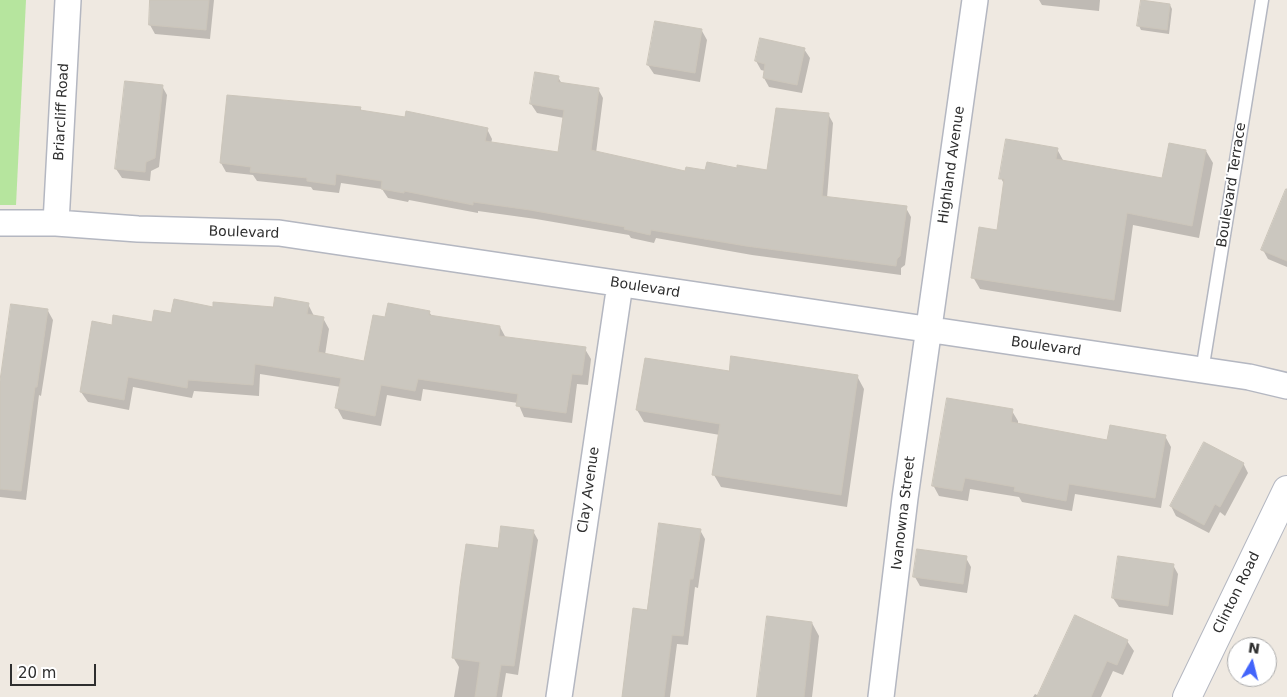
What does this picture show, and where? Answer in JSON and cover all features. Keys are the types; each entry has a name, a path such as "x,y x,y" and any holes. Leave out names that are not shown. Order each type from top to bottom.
{"street":[{"name":"Briarcliff Road","path":"56,223 68,0"},
{"name":"Highland Avenue","path":"929,330 975,0"},
{"name":"Boulevard","path":"0,224 56,223 138,229 279,233 1249,377 1287,386"},
{"name":"Clay Avenue","path":"559,697 620,284"},
{"name":"Ivanowna Street","path":"881,697 905,498 929,330"},
{"name":"Clinton Road","path":"1187,697 1287,490"}],"lane":[{"name":"Boulevard Terrace","path":"1202,370 1262,0"}],"green space":[{"path":"0,0 26,0 16,205 0,205"}],"building":[{"path":"150,0 209,0 206,30 149,25"},
{"path":"1141,0 1170,4 1167,30 1137,26"},
{"path":"655,21 702,29 695,73 647,65"},
{"path":"760,38 805,48 797,85 763,78 765,64 755,61"},
{"path":"535,72 559,76 558,82 599,88 591,150 685,171 686,167 705,170 707,162 737,168 737,165 767,170 776,108 829,113 822,196 907,206 900,256 897,259 896,266 746,246 651,230 650,235 624,229 625,227 530,210 473,202 473,205 404,191 404,193 381,189 382,181 336,174 335,185 307,181 307,178 250,172 251,167 220,163 227,95 361,107 360,110 405,117 406,111 488,128 485,141 558,152 564,110 530,104"},
{"path":"125,81 163,85 155,158 146,162 145,172 115,169"},
{"path":"1006,139 1058,148 1056,159 1162,178 1169,143 1206,150 1192,226 1127,213 1114,300 971,278 979,227 997,230 1004,179 999,179"},
{"path":"1287,189 1287,261 1261,250"},
{"path":"275,297 309,303 307,314 324,317 318,352 364,361 373,315 385,317 388,303 430,311 429,315 500,326 499,336 586,347 582,375 572,374 566,413 516,406 518,394 418,379 415,391 381,385 375,416 335,408 341,378 255,364 253,385 188,380 187,388 128,377 124,400 80,392 92,321 112,325 113,315 152,322 154,310 171,313 174,299 213,307 213,302 273,307"},
{"path":"11,304 48,309 21,491 0,489 0,381"},
{"path":"731,356 858,375 841,495 712,475 720,424 636,410 645,358 729,371"},
{"path":"947,398 1013,409 1011,422 1107,440 1110,425 1166,435 1155,498 1069,484 1066,501 1014,491 1015,487 965,478 962,491 932,486"},
{"path":"1204,442 1244,463 1220,507 1215,504 1204,525 1170,506"},
{"path":"659,523 701,529 693,579 690,579 683,636 672,635 664,697 622,697 633,608 647,610"},
{"path":"501,526 534,530 514,666 501,665 496,697 475,697 480,662 452,658 466,544 498,548"},
{"path":"917,549 967,556 963,584 913,577"},
{"path":"1118,556 1174,564 1168,606 1112,598"},
{"path":"1075,615 1128,640 1117,665 1107,661 1091,697 1037,697"},
{"path":"767,616 812,622 804,697 757,697"}]}
